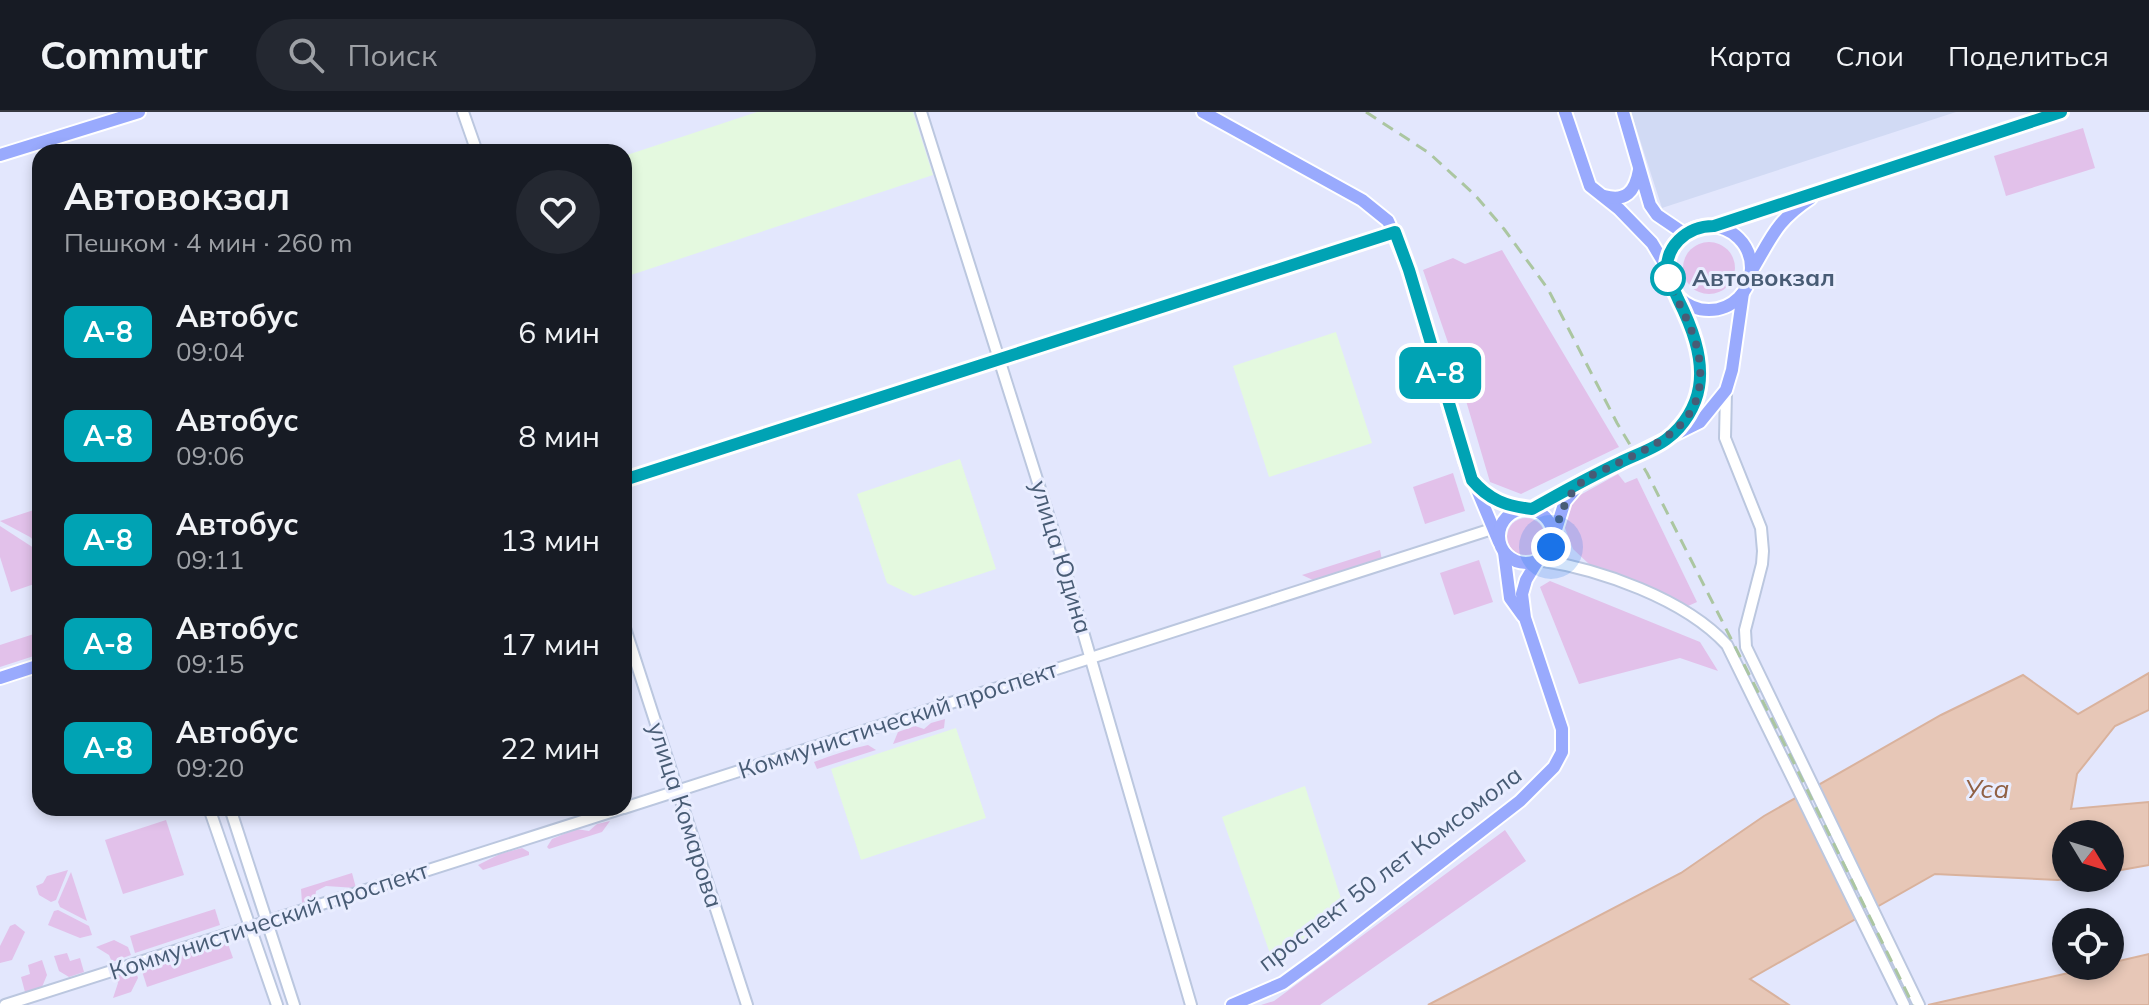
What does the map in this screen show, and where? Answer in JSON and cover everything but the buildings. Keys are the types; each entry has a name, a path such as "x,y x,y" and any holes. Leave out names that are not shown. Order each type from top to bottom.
{"main road":[{"path":"36,144 139,112"},
{"path":"1203,112 1362,200 1388,221 1409,270 1472,480 1492,529 1501,547 1516,561 1538,560"},
{"path":"1565,112 1590,186 1652,243 1667,268"},
{"path":"1623,112 1650,205 1657,215 1685,234"},
{"path":"1668,438 1694,408 1700,384 1696,346 1668,278 1667,268 1675,243 1685,234 2061,112"},
{"path":"0,155 32,145"},
{"path":"1603,196 1614,199 1633,192 1640,167"},
{"path":"1525,618 1510,598 1498,534 1504,519 1700,422 1726,390 1732,370 1743,293 1751,272 1777,226 1788,213 1827,187"},
{"path":"1714,226 1738,237 1750,259 1751,272"},
{"path":"632,477 1395,232"},
{"path":"1677,296 1699,309 1711,310 1735,302 1743,293"},
{"path":"1472,480 1484,494 1499,503 1529,509 1546,518 1551,524 1553,541"},
{"path":"1525,618 1522,594 1526,580 1538,560 1548,552 1565,501 1583,480"},
{"name":"проспект 50 лет Комсомола","path":"1232,1005 1283,983 1520,801 1546,777 1562,752 1562,729 1525,618"},
{"path":"0,678 32,668"}],"street":[{"path":"463,112 474,144"},
{"name":"улица Юдина","path":"921,112 1092,659 1191,1005"},
{"path":"1726,390 1725,438 1761,528 1762,564 1750,602 1745,630 1746,647 1919,1005"},
{"name":"Коммунистический проспект","path":"632,805 1492,529"},
{"path":"1538,560 1595,571 1685,611 1711,627 1727,645 1904,1005"},
{"name":"улица Комарова","path":"632,650 747,1005"},
{"path":"212,816 277,1005"},
{"path":"233,816 294,1005"},
{"name":"Коммунистический проспект","path":"5,1005 599,816"},
{"path":"240,899 259,893"},
{"path":"257,949 275,944"}],"shaded area":[{"path":"757,112 913,112 933,175 632,275 632,153"},
{"path":"1631,112 1956,112 1662,208"},
{"path":"2083,128 2095,168 2006,196 1994,156"},
{"path":"1709,242 1727,250 1735,268 1727,286 1709,294 1691,286 1683,268 1691,250"},
{"path":"1502,250 1619,447 1521,494 1490,482 1454,360 1423,270 1453,258 1465,264"},
{"path":"1336,332 1372,443 1269,477 1233,366"},
{"path":"960,459 996,569 914,596 887,583 857,494"},
{"path":"1453,473 1465,511 1425,524 1413,487"},
{"path":"1618,474 1625,483 1637,478 1697,602 1688,606 1589,564 1573,549 1565,528 1565,512 1573,499"},
{"path":"32,511 32,539 30,537 0,521"},
{"path":"1526,518 1540,523 1545,537 1540,551 1526,556 1512,551 1507,537 1512,523"},
{"path":"0,526 32,547 32,585 11,592 0,557"},
{"path":"1380,550 1382,560 1315,581 1302,575"},
{"path":"1479,560 1493,602 1454,615 1440,573"},
{"path":"1550,581 1700,642 1718,671 1680,658 1579,684 1540,587"},
{"path":"32,635 32,657 0,667 0,645"},
{"path":"945,719 944,728 893,744 898,732 915,726 924,729 931,723"},
{"path":"956,728 986,818 861,860 831,769"},
{"path":"868,745 876,750 817,769 814,762 841,752"},
{"path":"1305,786 1344,908 1273,962 1222,817"},
{"path":"166,820 184,875 123,894 105,840"},
{"path":"610,821 602,832 549,849 547,847 552,839 576,829 589,831 597,824"},
{"path":"1505,830 1526,861 1320,1005 1261,1005 1274,1001"},
{"path":"522,848 529,855 483,870 478,865 500,854"},
{"path":"68,870 56,900 51,902 39,895 36,886 43,883 47,876"},
{"path":"71,872 87,921 60,907 58,902"},
{"path":"352,873 356,888 326,886 316,891 315,899 302,903 301,889"},
{"path":"215,909 220,925 135,953 130,936"},
{"path":"58,910 89,926 92,935 80,938 48,925 54,911"},
{"path":"15,924 25,932 12,960 0,963 0,946 10,926"},
{"path":"114,940 128,947 131,955 112,962 109,955 96,947"},
{"path":"227,941 233,958 147,987 141,968"},
{"path":"67,953 70,961 80,958 84,972 69,977 59,971 54,956"},
{"path":"42,960 47,975 42,987 25,992 21,977 30,974 28,965"},
{"path":"135,969 138,978 131,992 113,998 118,983 116,976"}],"water":[{"name":"Уса","path":"2149,673 2149,710 2115,726 2077,774 2071,809 2149,802 2149,865 2124,869 2124,820 2052,820 2052,880 1935,874 1750,979 1789,1005 1428,1005 1681,873 1764,816 1941,715 2023,675 2078,714"},
{"path":"2149,954 2149,1005 1928,1005 2052,977 2052,980 2124,980 2124,960"}],"pier":[{"path":"1816,782 1878,911 1859,921 1797,793"}],"railway":[{"path":"1366,112 1429,153 1475,195 1548,289 1617,423 1647,473 1913,1005"}],"bus line":[{"name":"А-8","path":"632,477 1395,232 1472,480 1484,494 1499,503 1532,509 1668,438 1694,408 1700,384 1699,360 1693,333 1672,288 1667,268 1675,243 1685,234 2061,112"}],"place":[{"name":"Автовокзал","path":"1668,278"}],"route":[{"path":"1551,547 1565,501 1583,480 1668,438 1694,408 1700,384 1699,360 1693,333 1668,278"}]}
